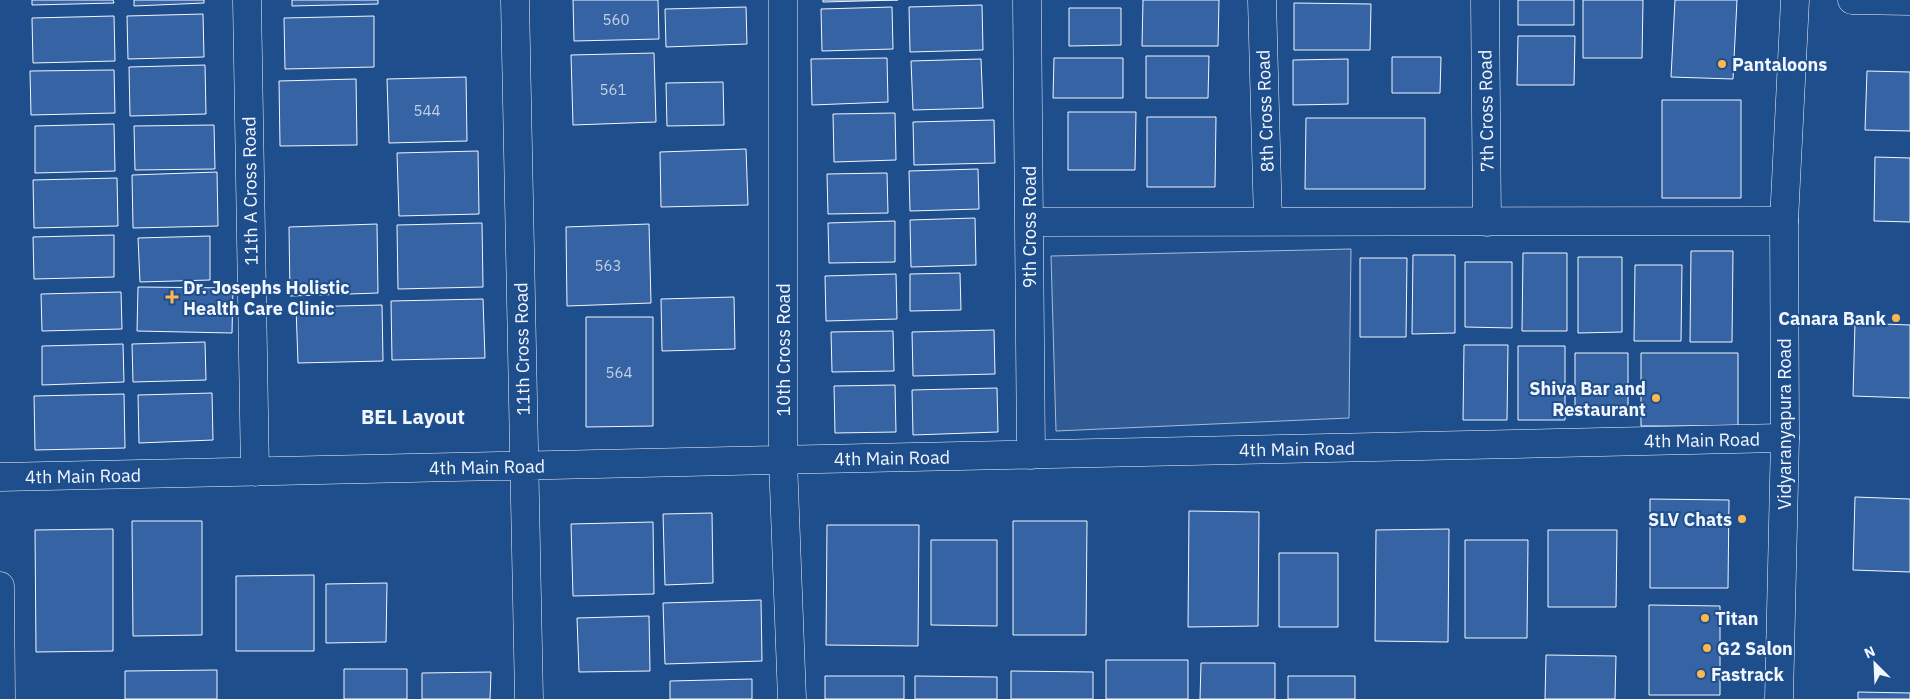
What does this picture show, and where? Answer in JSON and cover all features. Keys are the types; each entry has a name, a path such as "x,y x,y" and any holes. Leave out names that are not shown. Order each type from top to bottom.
{"street":[{"name":"11th A Cross Road","path":"247,0 255,472"},
{"name":"11th Cross Road","path":"515,0 529,699"},
{"name":"10th Cross Road","path":"783,0 783,460 792,699"},
{"name":"9th Cross Road","path":"1028,0 1031,454"},
{"name":"8th Cross Road","path":"1262,0 1268,222"},
{"name":"7th Cross Road","path":"1485,0 1487,222"},
{"name":"Vidyaranyapura Road","path":"1779,699 1785,438 1784,222 1796,0"},
{"path":"1852,0 1910,1"},
{"path":"1029,222 1784,222"},
{"name":"4th Main Road","path":"0,477 1785,438"},
{"path":"0,586 1,699"}],"shaded area":[{"path":"1351,249 1349,418 1056,431 1051,256"}],"building":[{"path":"32,0 113,0 114,3 32,5"},
{"path":"134,0 204,0 204,3 134,6"},
{"path":"292,0 378,0 378,4 292,6"},
{"path":"573,0 658,0 659,39 574,41"},
{"path":"823,0 898,0 823,2"},
{"path":"1143,0 1219,0 1218,46 1142,46"},
{"path":"1518,0 1574,0 1574,25 1518,25"},
{"path":"1583,0 1643,0 1642,58 1583,58"},
{"path":"1675,0 1737,0 1733,79 1671,77"},
{"path":"1294,3 1371,4 1370,50 1294,50"},
{"path":"982,5 983,50 910,52 909,7"},
{"path":"746,7 747,44 666,47 665,9"},
{"path":"892,7 893,49 822,51 821,9"},
{"path":"1069,8 1121,8 1121,45 1069,46"},
{"path":"203,14 204,57 128,59 127,16"},
{"path":"114,16 115,61 33,63 32,18"},
{"path":"374,16 374,67 285,69 284,18"},
{"path":"1518,36 1575,36 1574,85 1517,85"},
{"path":"654,53 656,122 573,125 571,55"},
{"path":"1146,56 1209,56 1208,98 1146,98"},
{"path":"1392,57 1441,57 1440,93 1392,93"},
{"path":"887,58 888,102 812,105 811,59"},
{"path":"1054,58 1123,58 1123,98 1053,98"},
{"path":"981,59 983,108 913,110 911,61"},
{"path":"1348,59 1348,104 1293,105 1293,60"},
{"path":"205,65 206,114 130,116 129,67"},
{"path":"114,70 115,113 31,115 30,71"},
{"path":"1867,71 1910,72 1910,131 1865,130"},
{"path":"466,77 467,141 389,143 387,79"},
{"path":"356,79 357,145 280,146 279,81"},
{"path":"723,82 724,125 667,126 666,83"},
{"path":"1662,100 1741,100 1741,198 1662,198"},
{"path":"1068,112 1136,112 1135,170 1068,170"},
{"path":"895,113 896,160 834,162 833,114"},
{"path":"1147,117 1216,117 1215,187 1147,187"},
{"path":"1306,118 1425,118 1425,189 1305,189"},
{"path":"994,120 995,163 914,165 913,122"},
{"path":"114,124 115,171 35,173 35,126"},
{"path":"214,125 215,169 135,170 134,126"},
{"path":"746,149 748,205 661,207 660,152"},
{"path":"478,151 479,214 399,216 397,153"},
{"path":"1875,157 1910,158 1910,222 1874,221"},
{"path":"978,169 979,209 910,211 909,171"},
{"path":"217,172 218,226 133,228 132,175"},
{"path":"887,173 888,213 828,214 827,174"},
{"path":"117,178 118,226 34,228 33,180"},
{"path":"975,218 976,265 911,267 910,220"},
{"path":"895,221 895,262 829,263 828,223"},
{"path":"482,223 483,287 398,289 397,225"},
{"path":"377,224 378,293 290,296 289,227"},
{"path":"649,224 651,303 567,306 566,227"},
{"path":"114,235 114,277 34,279 33,237"},
{"path":"210,236 210,280 140,282 138,238"},
{"path":"1691,251 1733,251 1732,342 1690,342"},
{"path":"1523,253 1567,253 1567,331 1522,331"},
{"path":"1413,255 1455,255 1455,333 1412,334"},
{"path":"1578,257 1622,257 1622,332 1578,333"},
{"path":"1360,258 1407,258 1406,337 1360,337"},
{"path":"1465,262 1512,262 1512,328 1465,327"},
{"path":"1635,265 1682,265 1681,341 1634,341"},
{"path":"960,273 961,310 910,311 910,274"},
{"path":"896,274 897,319 826,321 825,276"},
{"path":"138,287 233,288 232,333 137,331"},
{"path":"121,292 122,329 42,331 41,294"},
{"path":"734,297 735,349 662,351 661,299"},
{"path":"483,299 485,358 392,360 391,301"},
{"path":"382,305 383,361 298,363 296,307"},
{"path":"586,317 653,317 653,426 586,427"},
{"path":"1855,323 1910,325 1910,398 1853,396"},
{"path":"994,330 995,374 913,376 912,332"},
{"path":"893,331 894,371 832,372 831,332"},
{"path":"205,342 206,380 133,382 132,344"},
{"path":"123,344 124,382 42,385 42,346"},
{"path":"1464,345 1508,345 1507,420 1463,420"},
{"path":"1518,346 1565,346 1565,420 1518,420"},
{"path":"1575,353 1628,353 1628,415 1575,415"},
{"path":"1641,353 1738,353 1738,426 1641,426"},
{"path":"895,385 896,432 835,433 834,386"},
{"path":"997,388 998,432 913,435 912,390"},
{"path":"212,393 213,440 139,443 138,395"},
{"path":"124,394 125,448 35,450 34,396"},
{"path":"1855,497 1910,499 1910,572 1853,570"},
{"path":"1650,499 1729,500 1728,588 1650,588"},
{"path":"1189,511 1259,512 1258,626 1188,627"},
{"path":"712,513 713,583 665,585 663,514"},
{"path":"132,521 202,521 202,635 133,636"},
{"path":"1013,521 1087,521 1086,635 1013,635"},
{"path":"653,522 654,594 573,596 571,524"},
{"path":"827,525 919,525 918,646 826,645"},
{"path":"113,529 113,651 36,652 35,530"},
{"path":"1449,529 1448,642 1375,641 1376,530"},
{"path":"1548,530 1617,530 1616,607 1548,607"},
{"path":"931,540 997,540 997,626 931,625"},
{"path":"1465,540 1528,540 1527,638 1465,638"},
{"path":"1279,553 1338,553 1338,627 1279,627"},
{"path":"314,575 314,651 236,651 236,576"},
{"path":"387,583 386,642 326,643 326,584"},
{"path":"761,600 762,661 665,664 663,603"},
{"path":"1649,605 1720,606 1720,695 1649,695"},
{"path":"649,616 650,671 579,672 577,618"},
{"path":"1546,655 1616,656 1615,699 1545,699"},
{"path":"1106,660 1188,660 1188,699 1106,699"},
{"path":"1201,663 1275,663 1275,699 1200,699"},
{"path":"344,669 407,669 407,699 344,699"},
{"path":"217,670 217,699 125,699 125,671"},
{"path":"1011,671 1093,672 1093,699 1011,699"},
{"path":"491,672 490,699 422,699 422,673"},
{"path":"825,676 904,676 904,699 825,699"},
{"path":"915,676 997,677 997,699 915,699"},
{"path":"1288,676 1355,676 1355,699 1288,699"},
{"path":"752,679 752,699 670,699 670,681"},
{"path":"1858,692 1910,693 1910,699 1858,699"}],"place":[{"name":"Pantaloons","path":"1722,64"},
{"name":"Dr. Josephs Holistic Health Care Clinic","path":"172,297"},
{"name":"Canara Bank","path":"1896,318"},
{"name":"Shiva Bar and Restaurant","path":"1656,398"},
{"name":"SLV Chats","path":"1742,519"},
{"name":"Titan","path":"1705,618"},
{"name":"G2 Salon","path":"1707,648"},
{"name":"Fastrack","path":"1701,674"}],"district":[{"name":"BEL Layout","path":"413,416"}]}
